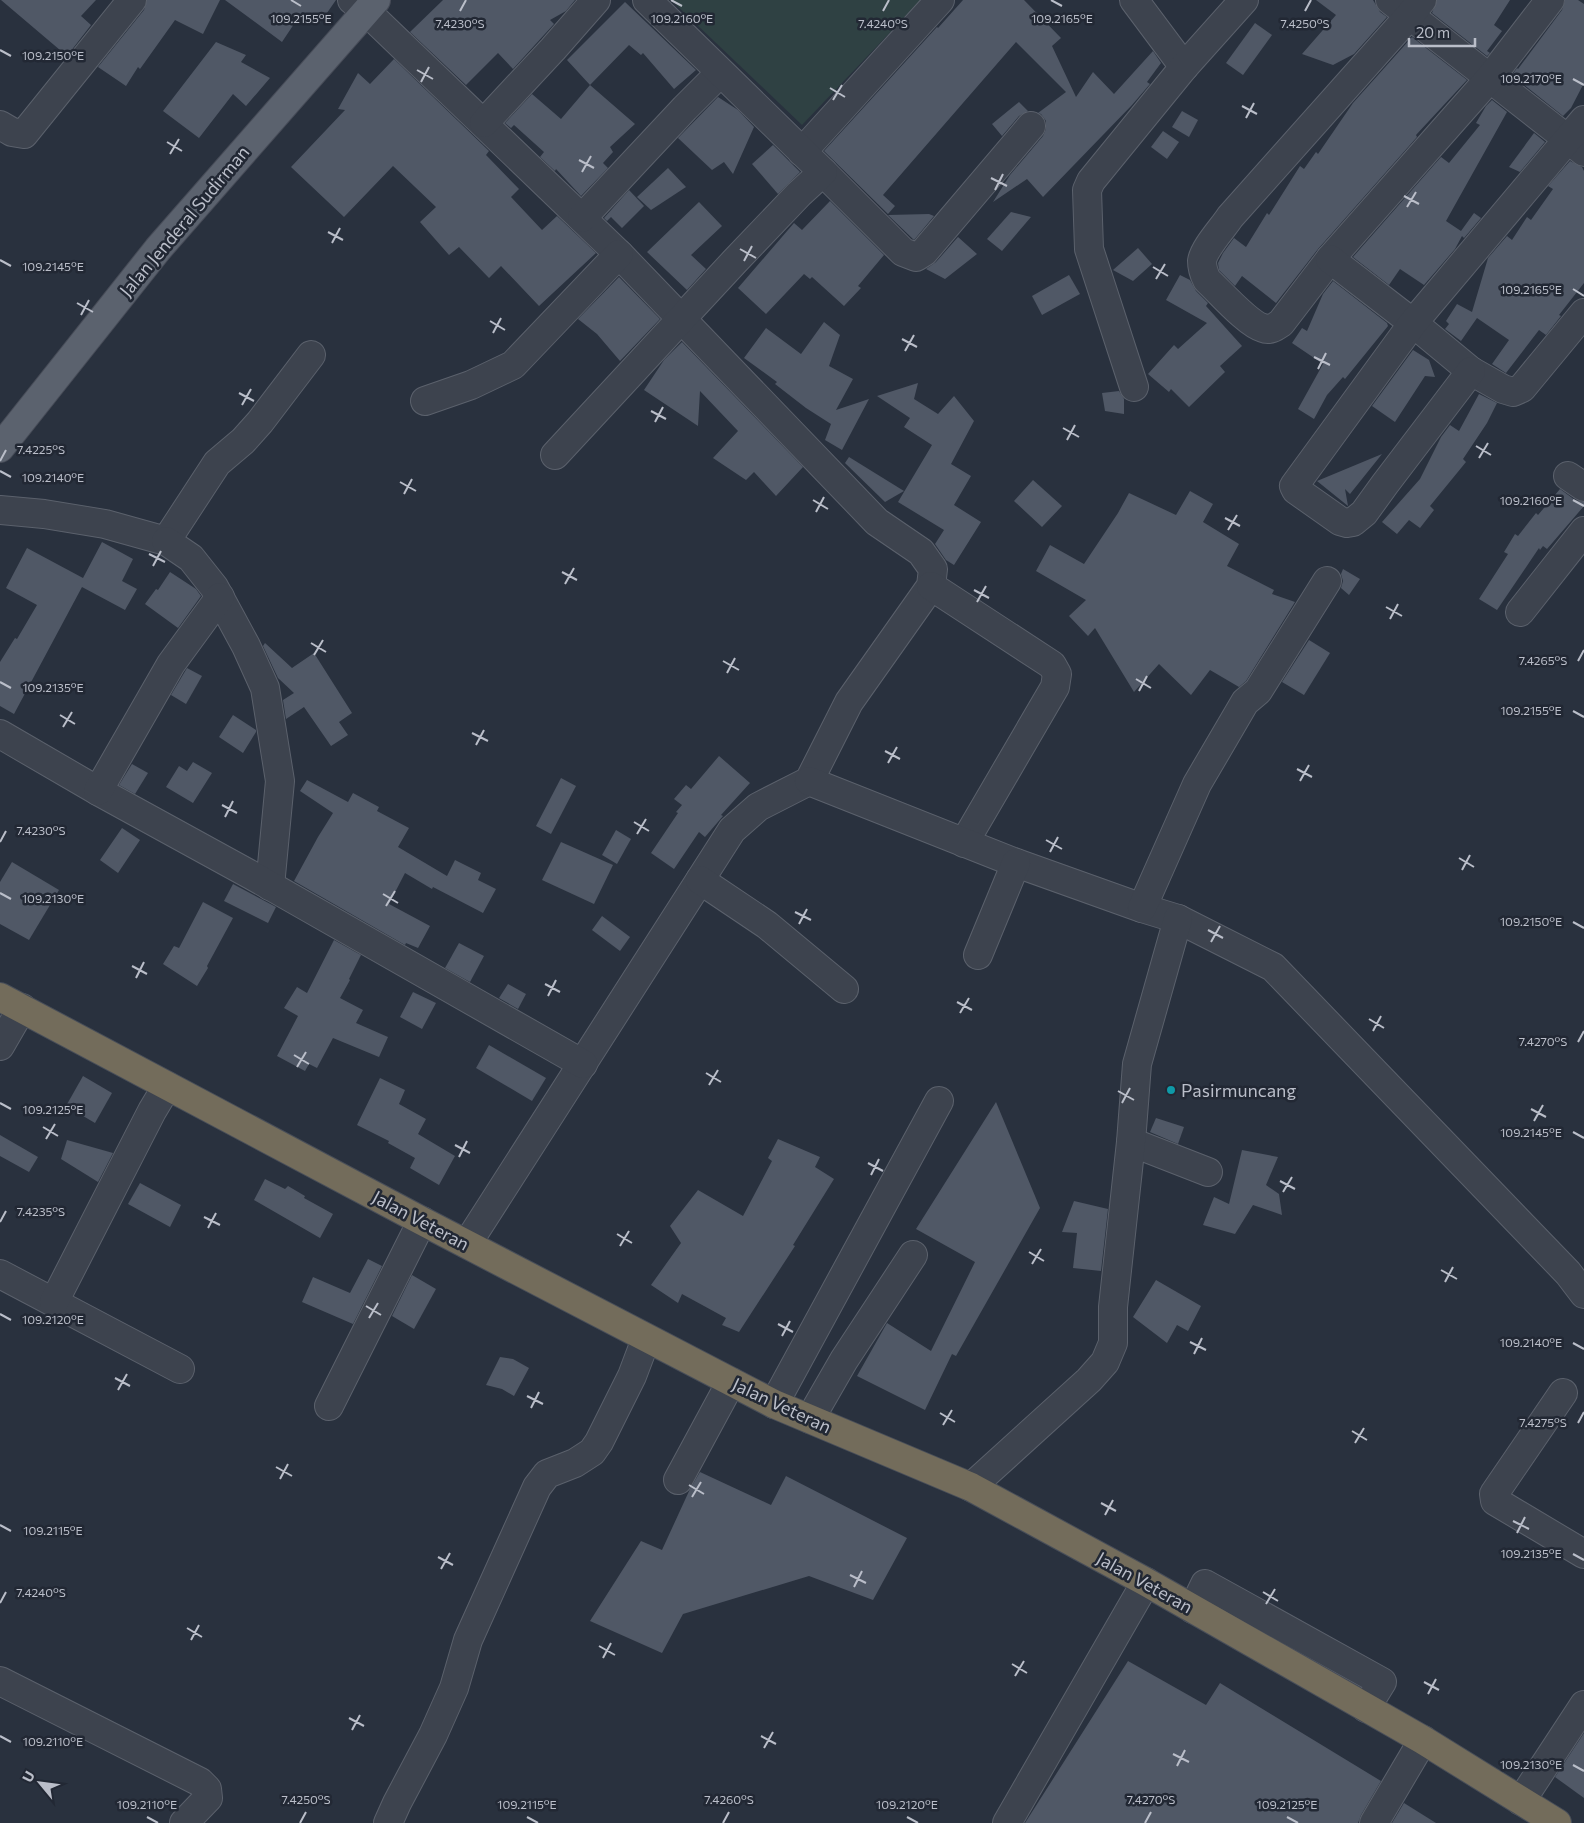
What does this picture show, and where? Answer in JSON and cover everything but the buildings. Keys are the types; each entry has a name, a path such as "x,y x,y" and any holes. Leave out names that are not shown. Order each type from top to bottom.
{"highway":[{"name":"Jalan Veteran","path":"11,1003 646,1339 774,1404 971,1487 1146,1582 1423,1740 1557,1823"}],"main road":[{"name":"Jalan Jenderal Sudirman","path":"0,448 158,249 365,4"}],"street":[{"path":"0,125 12,132 24,134 132,0"},
{"path":"484,123 596,0"},
{"path":"646,0 823,172 902,252 916,257 924,252 1031,126"},
{"path":"802,152 940,0"},
{"path":"1134,0 1184,67"},
{"path":"1134,387 1089,249 1087,190 1091,181 1184,67 1244,0"},
{"path":"1471,371 1357,520 1346,523 1340,521 1296,490 1294,486 1413,323 1579,137 1490,78 1407,5 1230,217 1202,260 1203,271 1207,280 1254,324 1264,329 1272,329 1281,323 1330,259 1490,78 1550,0"},
{"path":"365,4 619,254 876,522 921,552 933,569 930,586 849,702 809,781 758,806 732,830 467,1244"},
{"path":"582,218 720,73"},
{"path":"556,455 681,319 799,194 823,172"},
{"path":"425,401 471,385 513,365 619,254"},
{"path":"1330,259 1413,323 1471,371 1503,389 1513,392 1522,388 1584,313"},
{"path":"166,541 217,463 243,441 260,422 311,355"},
{"path":"0,510 44,514 105,524 166,541 191,558 214,587 246,646 265,688 274,732 280,781 270,886"},
{"path":"1520,612 1584,531"},
{"path":"1142,908 1197,784 1244,702 1258,692 1327,581"},
{"path":"930,586 1052,665 1057,674 1055,686 964,843"},
{"path":"98,791 171,664 220,597"},
{"path":"0,734 583,1064"},
{"path":"809,781 1016,863 1178,919 1274,967 1568,1273 1584,1294"},
{"path":"978,955 1016,863"},
{"path":"700,880 768,925 844,989"},
{"path":"971,1487 1089,1380 1105,1362 1113,1343 1113,1307 1131,1142 1137,1064 1178,919"},
{"path":"0,1046 11,1003"},
{"path":"54,1302 152,1111 167,1086"},
{"path":"774,1404 939,1101"},
{"path":"1131,1142 1208,1172"},
{"path":"329,1406 422,1221"},
{"path":"810,1419 844,1360 913,1255"},
{"path":"0,1274 180,1369"},
{"path":"388,1823 396,1803 433,1735 454,1688 468,1640 537,1487 547,1474 575,1464 592,1452 599,1442 632,1376 646,1339"},
{"path":"678,1480 731,1382"},
{"path":"1563,1393 1494,1494 1494,1498 1495,1501 1507,1509 1584,1554"},
{"path":"1007,1823 1146,1582"},
{"path":"0,1681 200,1782 207,1789 208,1798 184,1823"},
{"path":"1521,1801 1584,1704"},
{"path":"1374,1823 1423,1740"}],"shaded area":[{"path":"671,0 921,0 802,125"}],"place":[{"name":"Pasirmuncang","path":"1171,1090"}]}
